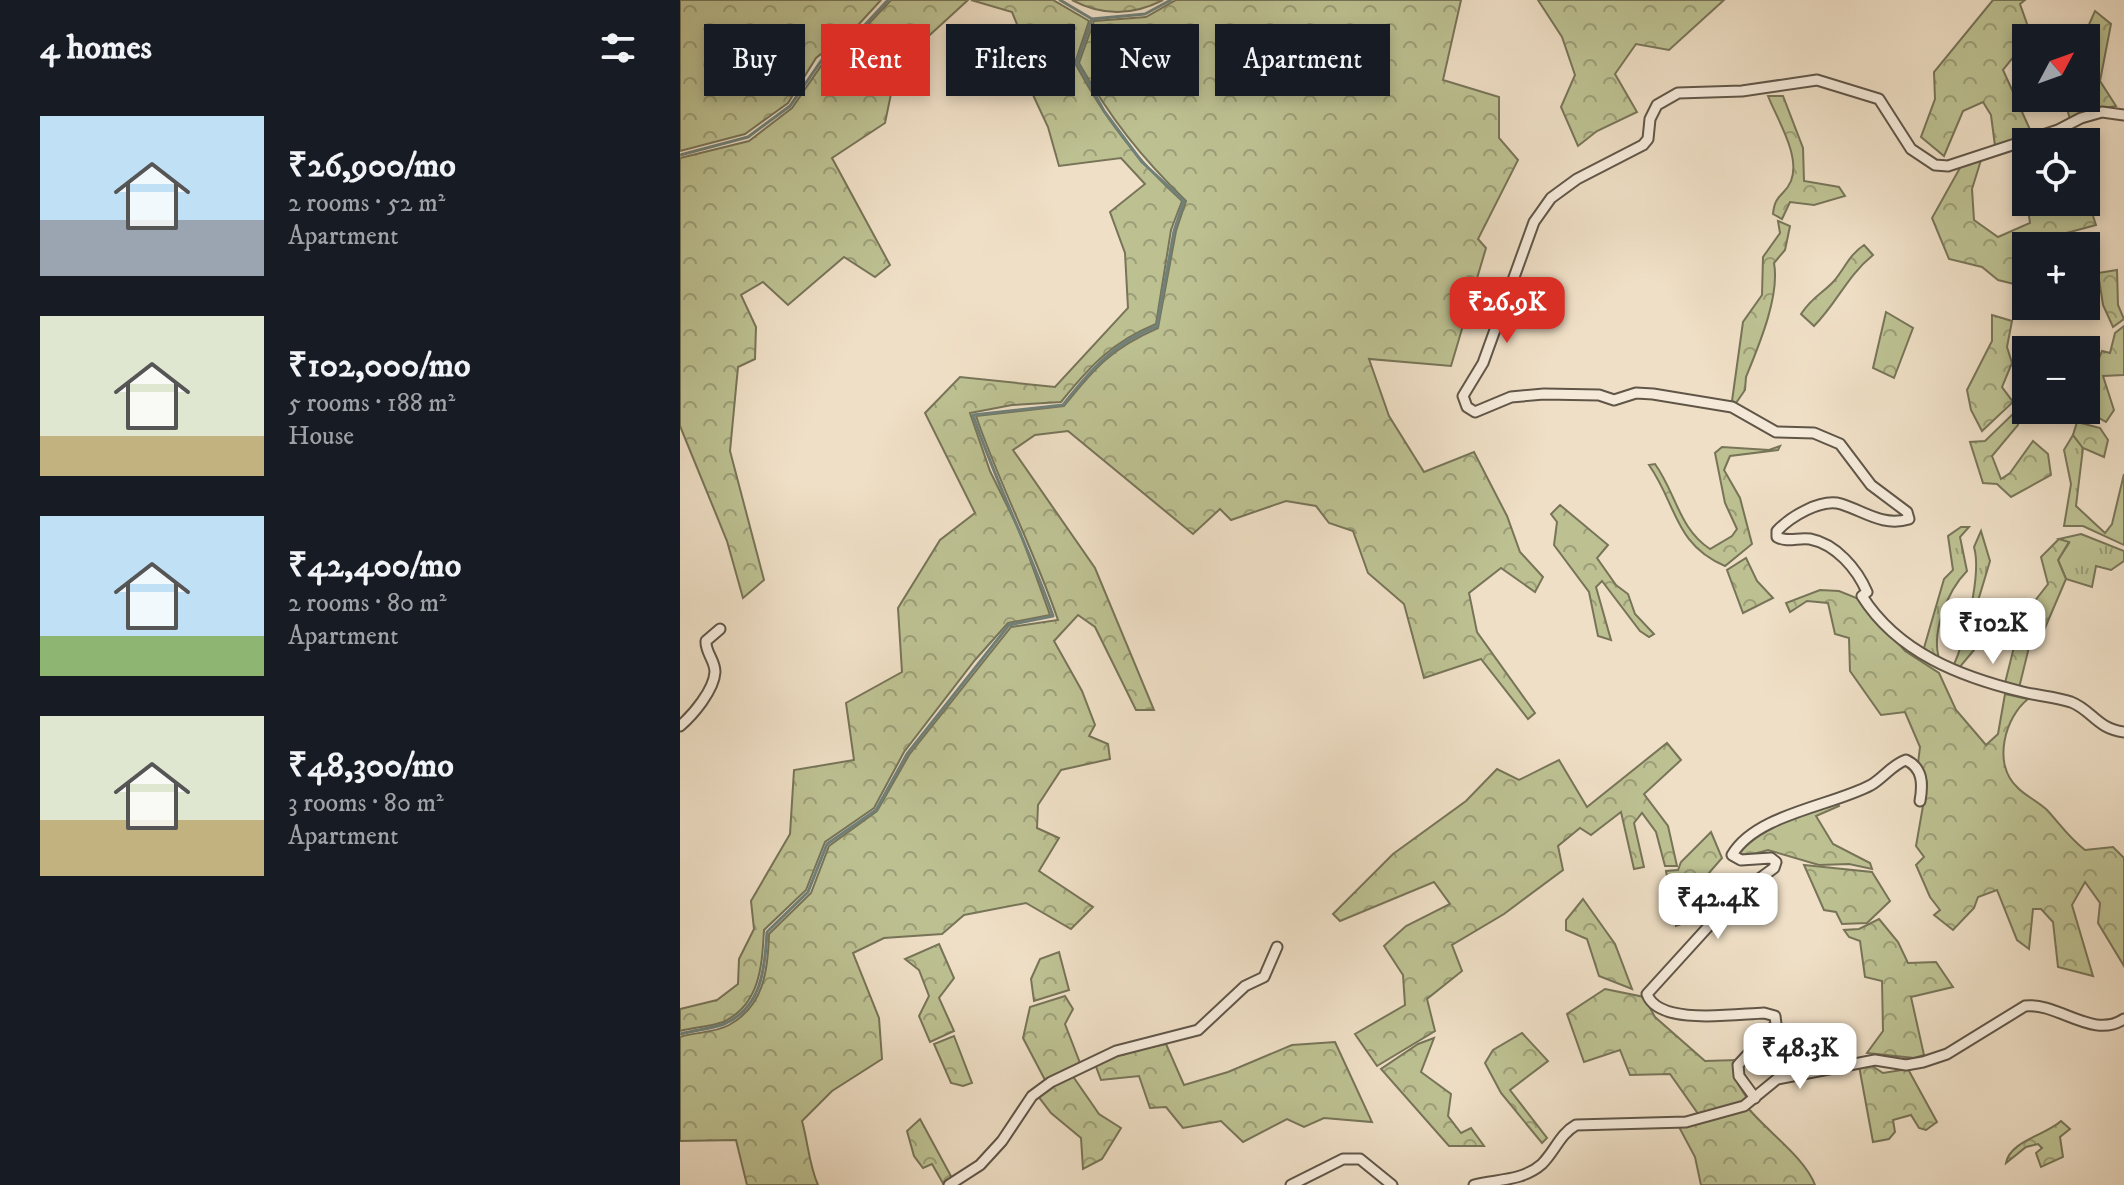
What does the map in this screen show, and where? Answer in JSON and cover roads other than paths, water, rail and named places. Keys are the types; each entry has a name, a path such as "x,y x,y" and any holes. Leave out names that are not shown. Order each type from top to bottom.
{"street":[{"path":"2124,115 2102,112 2081,118 2058,130 1948,166 1935,165 1911,149 1879,99 1827,82 1817,80 1742,91 1678,93 1665,98 1650,119 1648,139 1643,145 1577,179 1551,198 1534,222 1483,363 1463,396 1467,407 1475,412 1511,397 1528,395 1581,394 1614,400 1636,393 1673,397 1732,407 1776,432 1814,433 1840,444 1871,485 1907,512 1909,519 1899,522 1869,517 1840,503 1830,503 1797,514 1777,531 1777,537 1784,541 1810,539 1833,549 1863,582 1867,592 1862,596 1881,620 1919,653 1944,668 1971,679 2068,701 2101,726 2124,732"},
{"path":"680,726 691,716 715,672 706,641 720,629"},
{"path":"1755,1098 1739,1076 1738,1065 1776,1024 1775,1016 1764,1013 1670,1014 1654,1007 1647,994 1737,895 1774,868 1776,862 1771,858 1741,860 1732,855 1752,836 1809,807 1861,790 1906,760 1913,763 1923,781 1920,801"},
{"path":"949,1185 980,1165 1002,1141 1032,1096 1051,1082 1116,1051 1198,1030 1245,986 1264,977 1277,947"},
{"path":"1474,1185 1513,1179 1534,1170 1567,1130 1576,1125 1686,1122 1733,1112 1777,1079 1875,1060 1906,1065 1947,1054 2025,1006 2037,1004 2098,1026 2115,1025 2124,1019"},
{"path":"1291,1185 1343,1159 1360,1159 1392,1185"}],"waterway":[{"path":"680,155 748,137 790,106 821,61 862,28 888,0"},
{"path":"1060,0 1092,19 1145,14 1171,0"},
{"path":"680,1034 724,1024 746,1008 763,973 767,932 808,892 827,844 876,810 907,754 1009,625 1053,616 973,415 1063,405 1104,358 1157,326 1174,231 1184,201 1142,162 1104,111 1077,62 1092,19"}]}
